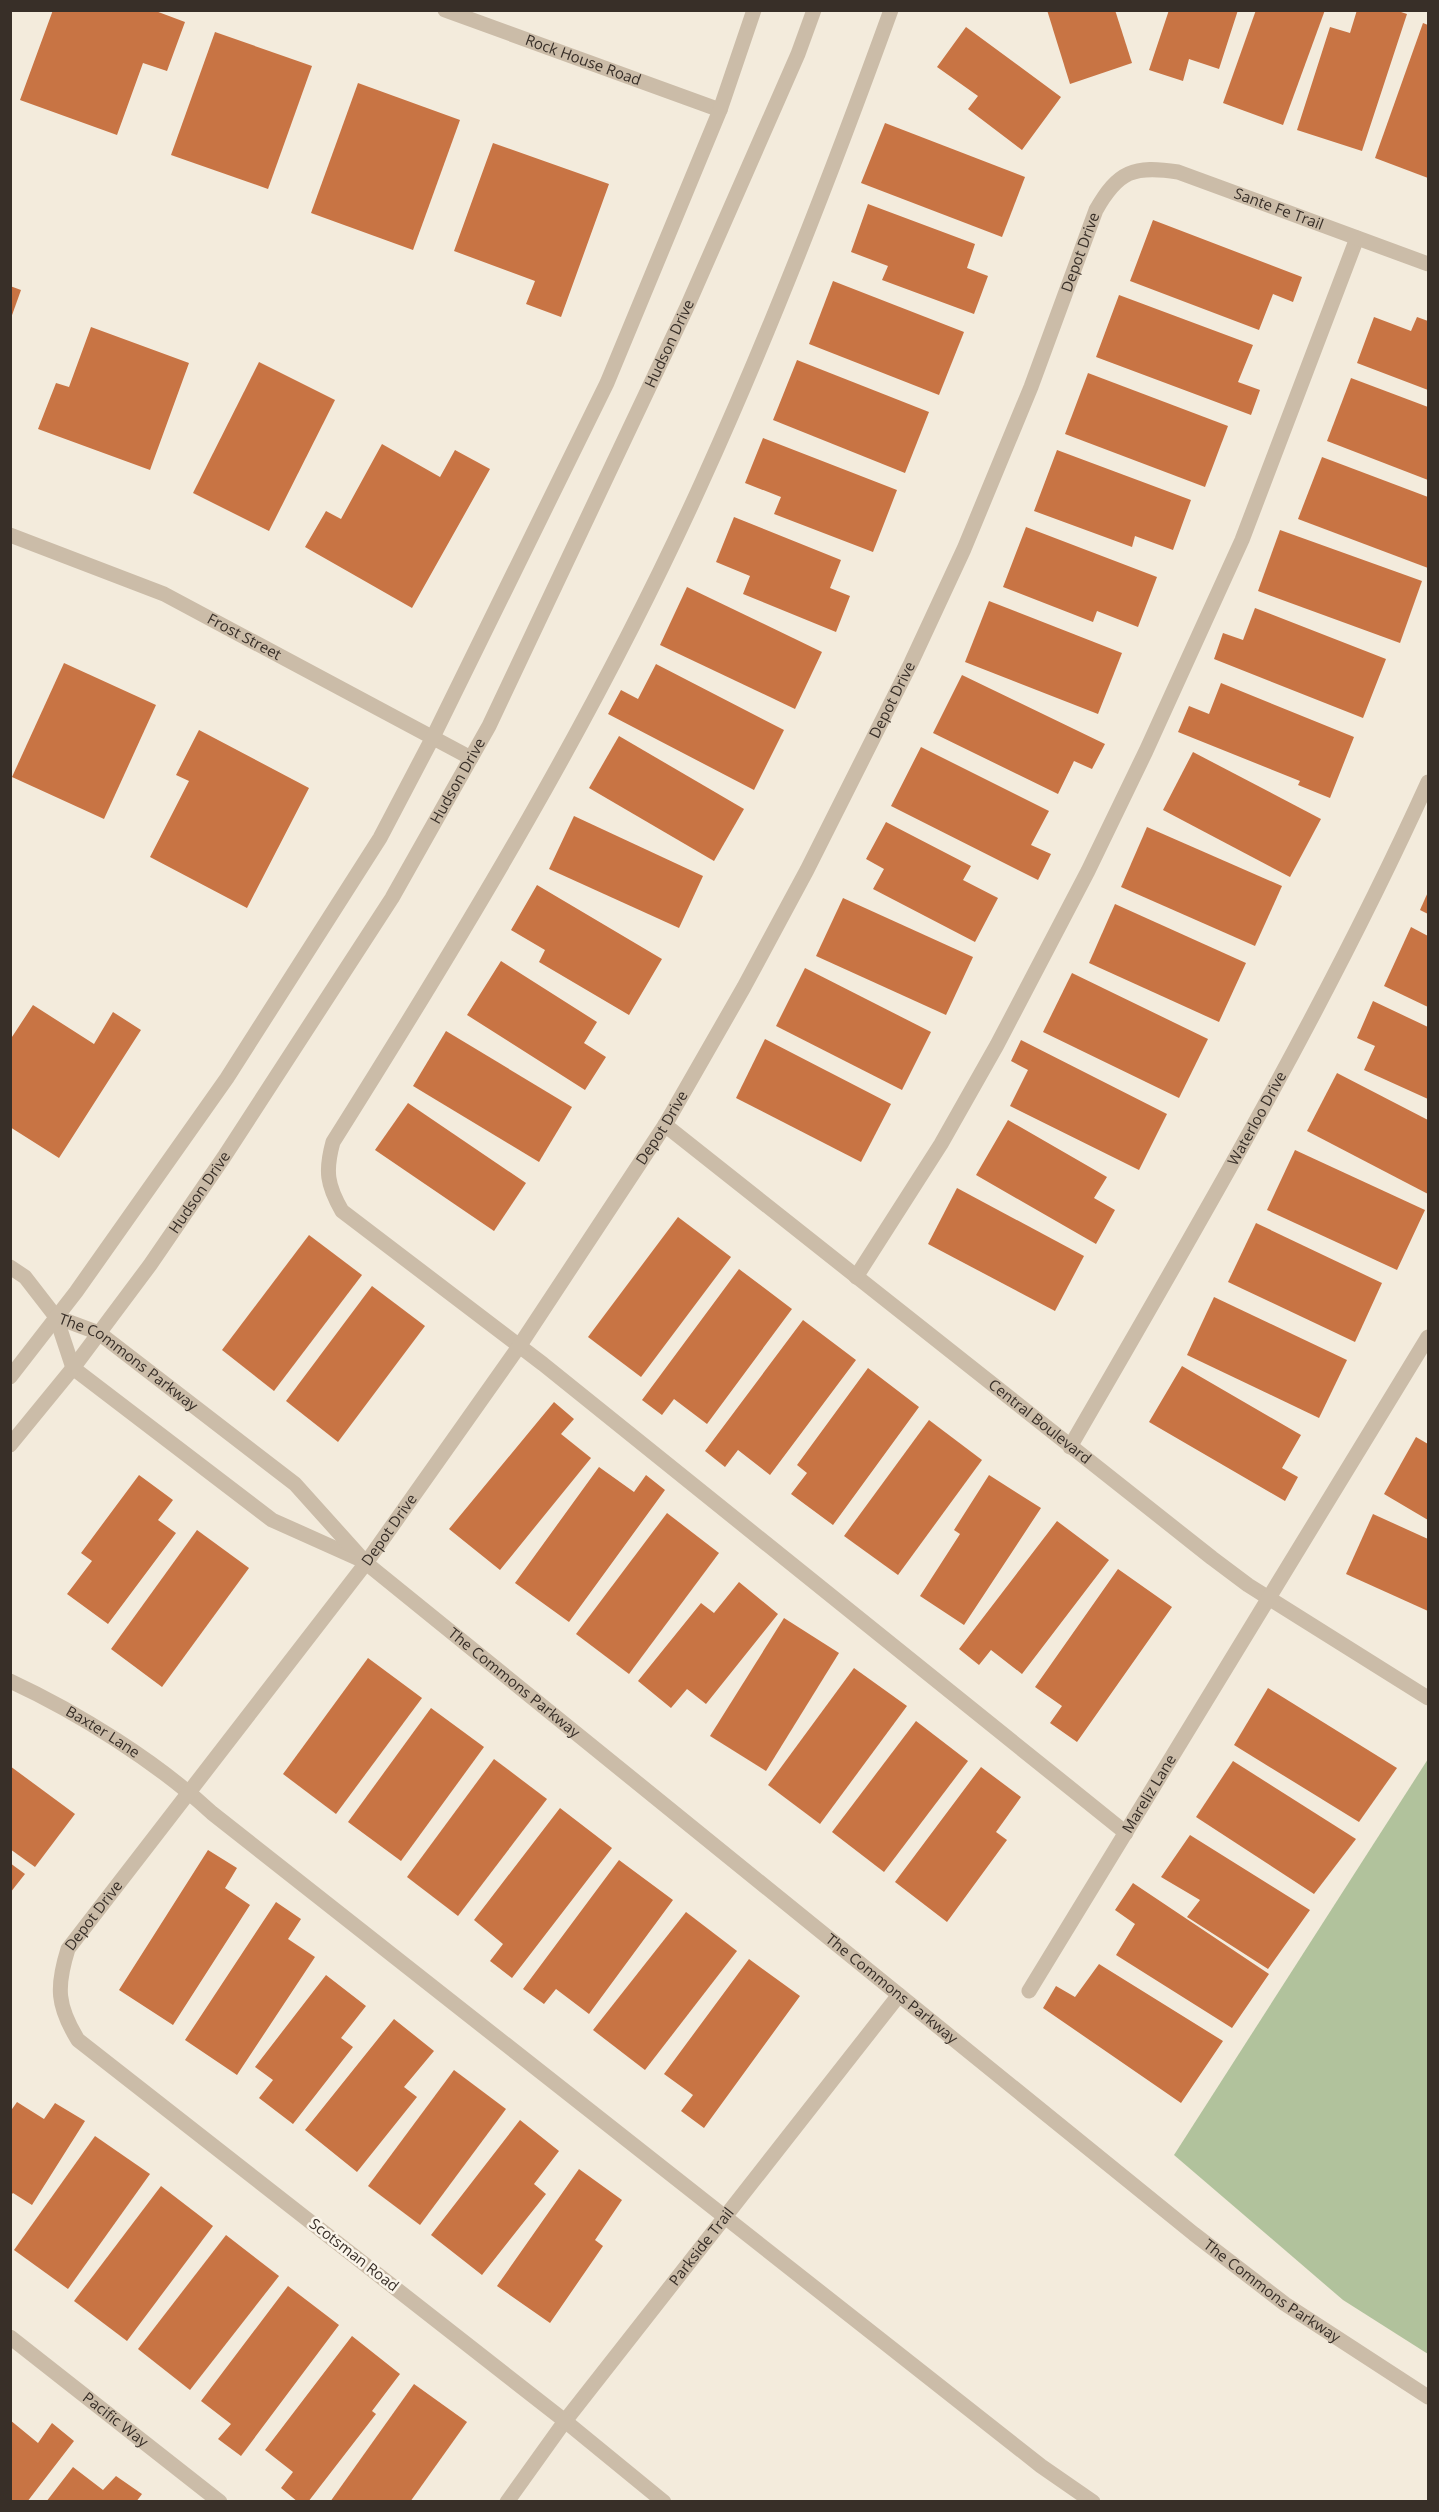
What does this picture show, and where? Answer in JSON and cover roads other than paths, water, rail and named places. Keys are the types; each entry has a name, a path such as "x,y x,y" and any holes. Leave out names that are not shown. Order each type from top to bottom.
{"street":[{"name":"Rock House Road","path":"445,10 720,110"},
{"path":"10,1377 76,1292 227,1078 380,838 433,737 606,382 720,110 754,10"},
{"name":"Hudson Drive","path":"10,1445 73,1368 150,1265 224,1157 386,908 471,758 494,715 687,307 798,54 814,10"},
{"path":"891,10 831,174 701,484 632,625 484,895 333,1142 328,1161 328,1177 332,1194 342,1211 520,1346 1126,1833"},
{"name":"Sante Fe Trail","path":"1126,174 1150,168 1178,172 1428,264"},
{"name":"Depot Drive","path":"60,1998 61,1972 68,1949 366,1563 520,1346 665,1125 744,987 807,870 911,663 964,549 1031,387 1096,210 1107,189 1126,174"},
{"path":"856,1277 941,1144 997,1045 1146,751 1242,540 1357,238"},
{"name":"Frost Street","path":"10,535 164,594 471,758"},
{"name":"Waterloo Drive","path":"1070,1447 1300,1042 1375,897 1428,782"},
{"name":"Central Boulevard","path":"665,1125 1205,1553 1271,1599 1428,1698"},
{"path":"10,1267 25,1277 56,1317"},
{"name":"The Commons Parkway","path":"56,1317 99,1333 296,1484 366,1563 899,1995 1285,2304 1428,2397"},
{"name":"The Commons Parkway","path":"56,1317 73,1368 272,1520 366,1563"},
{"name":"Mareliz Lane","path":"1029,1991 1271,1599 1428,1337"},
{"name":"Baxter Lane","path":"10,1681 36,1693 142,1757 189,1792 212,1813 1041,2466 1094,2502"},
{"name":"Parkside Trail","path":"507,2502 565,2421 899,1995"},
{"name":"Scotsman Road","path":"60,1998 65,2020 78,2040 565,2421 664,2502"},
{"name":"Pacific Way","path":"10,2337 220,2502"}]}
